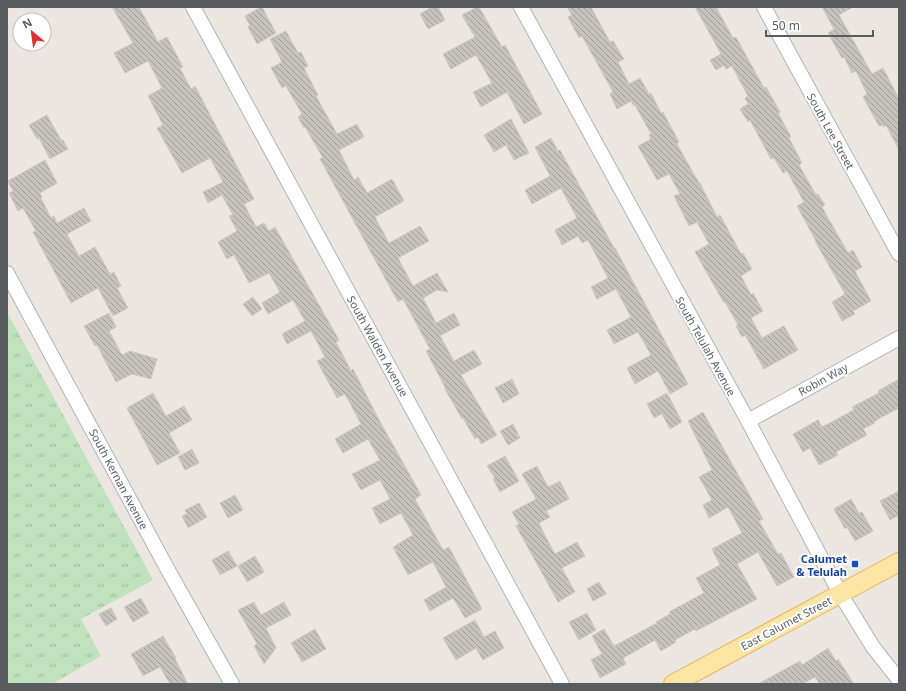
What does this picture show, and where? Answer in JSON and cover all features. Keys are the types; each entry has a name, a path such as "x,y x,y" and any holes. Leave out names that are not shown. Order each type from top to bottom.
{"main road":[{"name":"East Calumet Street","path":"673,684 841,595 899,562"}],"street":[{"name":"South Walden Avenue","path":"194,7 562,684"},
{"name":"South Telulah Avenue","path":"521,7 748,421 841,595 873,647 899,680"},
{"name":"South Lee Street","path":"764,7 899,254"},
{"name":"South Kernan Avenue","path":"7,273 168,570 232,684"},
{"name":"Robin Way","path":"748,421 899,338"}],"green space":[{"path":"7,312 153,580 81,619 101,656 52,684 7,684"}],"building":[{"path":"112,7 139,7 158,42 167,37 183,67 180,68 191,89 195,86 254,199 244,204 256,227 264,223 269,231 275,227 339,340 336,342 351,371 353,369 378,418 421,495 415,499 443,550 449,547 482,609 465,618 453,598 430,611 424,600 446,587 433,562 408,575 393,547 413,535 401,513 380,524 372,508 390,499 380,480 361,490 352,474 380,460 368,439 343,453 335,439 361,424 345,394 337,398 317,361 325,357 311,331 287,344 282,334 305,321 293,300 268,314 262,303 280,292 269,273 249,283 234,255 227,259 218,242 237,231 229,216 233,215 222,195 208,203 203,192 223,182 210,158 182,173 157,128 163,125 148,96 162,88 148,61 125,73 114,53 133,43"},
{"path":"261,7 276,33 257,44 248,27 250,26 245,16"},
{"path":"432,7 438,7 445,20 428,29 420,14"},
{"path":"479,7 502,47 505,45 542,114 524,124 507,92 481,107 473,92 492,83 476,55 451,69 443,54 475,37 462,15"},
{"path":"567,7 591,7 610,42 613,41 624,59 618,62 629,84 640,78 649,94 651,93 661,113 663,112 679,142 677,144 700,183 717,217 720,215 741,254 743,253 752,269 741,276 751,295 753,293 763,311 751,318 762,338 784,326 798,350 764,369 745,335 742,337 736,326 738,325 695,252 709,244 697,222 689,226 674,196 680,194 669,174 657,180 638,146 651,139 649,135 651,134 635,105 634,106 631,101 617,109 610,94 613,92 582,36 579,38 568,17 572,15"},
{"path":"695,7 716,7 733,38 736,37 764,88 766,87 780,112 778,113 791,137 789,138 802,163 799,165 816,195 818,194 825,205 822,207 848,253 853,250 862,267 855,271 871,301 853,311 855,314 842,321 832,302 845,294 797,206 804,202 787,171 783,173 774,158 771,159 750,120 748,122 740,109 748,104 745,98 748,96 732,66 726,69 724,65 716,70 710,60 721,54"},
{"path":"822,7 853,7 839,15 872,74 883,68 899,99 899,150 886,125 884,127 882,125 879,126 863,97 867,94 856,71 852,73 844,57 842,58 828,33 834,29"},
{"path":"286,31 298,53 301,52 308,66 304,68 318,95 316,96 337,134 357,124 364,137 339,150 354,180 358,177 367,193 392,179 404,201 375,217 389,243 420,226 429,241 398,258 413,286 437,273 448,292 437,290 423,298 436,323 454,313 460,325 440,336 454,361 474,350 482,364 461,375 497,435 481,444 478,437 475,439 445,389 426,351 430,349 403,299 398,302 320,159 323,158 298,117 302,114 286,86 282,88 271,68 282,62 270,39"},
{"path":"47,115 61,140 63,140 68,149 50,159 39,138 37,139 29,125"},
{"path":"511,119 529,153 514,160 506,145 494,152 484,135"},
{"path":"551,138 558,151 560,150 615,248 688,384 670,394 658,371 635,384 627,368 651,355 638,332 614,344 607,330 631,317 616,289 597,299 591,287 608,278 588,240 582,243 578,236 562,245 555,230 577,218 561,188 532,204 525,190 550,176 535,147"},
{"path":"45,160 57,183 40,193 51,218 54,216 57,223 84,208 91,221 67,234 79,256 95,247 110,274 114,272 121,286 117,288 128,308 113,316 98,288 71,303 33,232 36,231 23,208 18,211 9,193 13,191 8,181"},
{"path":"253,297 262,309 252,316 243,304"},
{"path":"109,313 116,327 109,331 122,355 130,351 157,359 151,379 132,374 116,382 97,345 95,346 84,326"},
{"path":"512,379 519,394 503,403 495,388"},
{"path":"899,379 899,408 863,429 867,435 836,452 838,455 819,465 810,448 803,452 793,434 818,420 822,427 854,410 852,407 879,393 878,391"},
{"path":"153,393 166,416 184,406 192,420 169,433 180,453 157,465 127,408"},
{"path":"667,393 682,422 670,429 662,414 654,418 647,404"},
{"path":"703,412 763,519 759,521 778,554 781,553 794,577 777,586 758,552 737,564 757,599 696,631 695,629 675,640 676,642 661,651 655,640 623,658 626,664 600,678 591,660 602,654 592,636 604,629 614,646 657,623 656,622 670,614 669,612 704,593 696,578 720,565 712,549 742,533 728,507 709,518 703,505 712,500 699,477 712,470 688,421"},
{"path":"513,424 520,438 508,445 500,431"},
{"path":"192,449 199,463 185,470 178,457"},
{"path":"505,456 519,481 500,492 493,479 495,478 487,466"},
{"path":"537,466 548,487 560,481 569,499 546,511 550,517 539,523 542,530 555,554 577,542 585,556 562,568 575,592 558,602 516,526 519,524 512,512 536,499 522,474"},
{"path":"899,491 899,515 890,520 880,501"},
{"path":"235,495 243,510 228,518 220,503"},
{"path":"851,499 859,513 862,512 873,531 855,541 847,527 845,529 834,509"},
{"path":"199,503 207,517 188,528 182,516 187,514 185,510"},
{"path":"228,551 237,566 220,575 212,560"},
{"path":"255,556 264,572 247,582 238,566"},
{"path":"599,582 606,594 593,601 587,589"},
{"path":"141,598 149,613 133,622 124,607"},
{"path":"254,602 261,615 284,602 291,615 266,628 276,648 264,664 254,646 257,644 238,610"},
{"path":"111,608 117,619 106,626 99,614"},
{"path":"587,613 596,630 579,640 569,622"},
{"path":"475,620 484,637 495,631 504,648 483,660 476,648 456,660 443,638"},
{"path":"315,629 326,649 302,662 291,643"},
{"path":"163,636 176,658 175,659 188,684 170,684 160,667 143,676 131,654"},
{"path":"828,648 836,661 838,659 854,684 820,684 815,677 802,684 758,684 800,661 802,665"}],"place":[{"name":"Calumet & Telulah","path":"855,564"}]}
